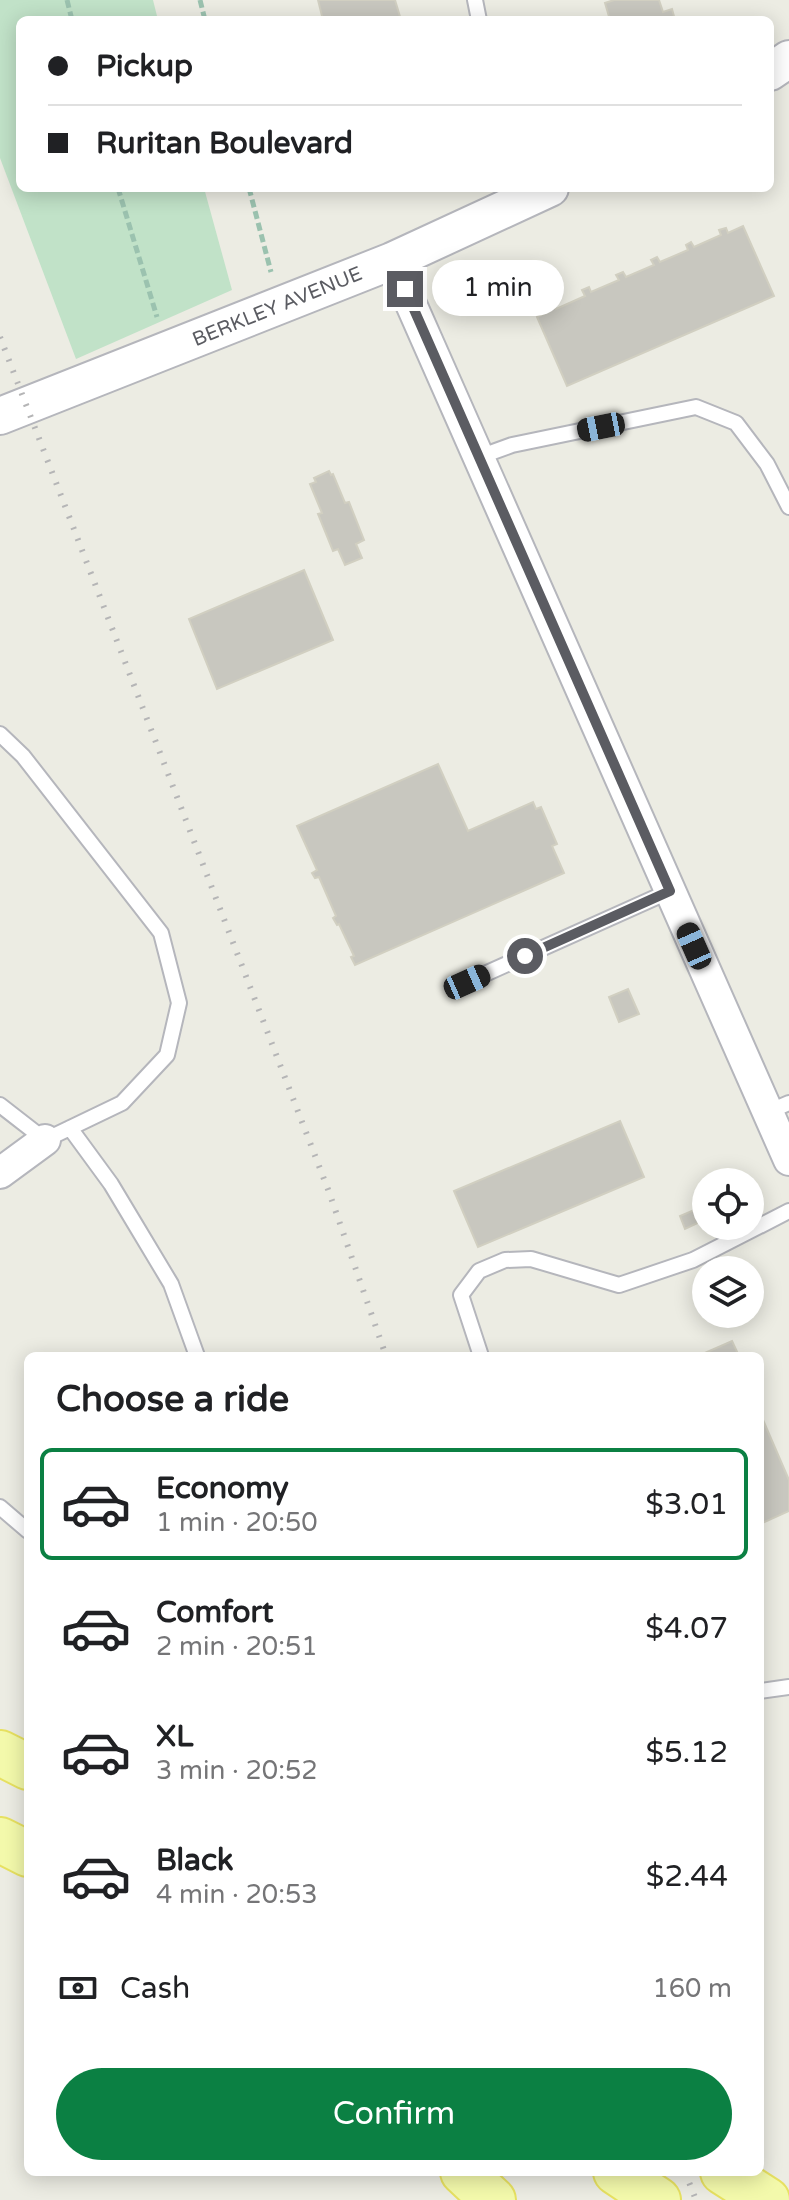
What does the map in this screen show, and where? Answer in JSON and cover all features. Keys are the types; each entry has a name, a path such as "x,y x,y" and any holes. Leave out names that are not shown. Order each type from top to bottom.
{"main road":[{"path":"0,1753 24,1765"},
{"path":"0,1840 24,1852"},
{"path":"467,2176 493,2200"},
{"path":"622,2176 658,2200"},
{"path":"729,2176 767,2200"}],"street":[{"name":"BERKLEY AVENUE","path":"0,416 392,261 533,192"},
{"path":"392,261 670,891 778,1108 789,1160"},
{"path":"0,1173 57,1134"}],"lane":[{"path":"479,457 512,445 696,407 736,423 767,464 789,507"},
{"path":"0,734 23,756 161,933 179,1003 167,1055 122,1103 57,1134"},
{"path":"467,982 670,891"},
{"path":"0,1105 57,1134 111,1184 171,1284 196,1352"},
{"path":"480,1352 461,1295 479,1271 505,1260 531,1259 619,1285 693,1260 789,1211"},
{"path":"0,1507 24,1528"},
{"path":"764,1690 789,1687"}],"path":[{"path":"119,192 167,350"},
{"path":"250,192 280,305"}],"green space":[{"path":"0,0 153,0 157,16 16,16 16,192 205,192 232,290 76,359 0,158"}],"building":[{"path":"318,0 395,0 400,16 322,16"},
{"path":"614,0 659,0 663,12 672,9 674,16 609,16 605,3"},
{"path":"743,226 774,296 567,386 537,317 550,311 548,306 553,303 556,309 585,296 582,290 589,287 591,292 619,280 616,275 623,272 626,277 654,265 651,260 657,257 660,262 688,250 686,245 691,242 694,247 721,235 719,230 726,228 728,233"},
{"path":"329,471 345,503 349,502 364,540 356,544 362,558 345,565 338,549 333,551 310,484 316,482 314,478"},
{"path":"304,570 333,640 217,689 189,619"},
{"path":"438,764 468,831 533,802 536,809 541,807 557,844 552,846 564,873 355,965 351,957 354,956 333,918 336,916 319,877 315,878 312,873 317,870 297,826"},
{"path":"628,989 639,1014 619,1022 609,997"},
{"path":"620,1121 644,1177 478,1247 454,1191"},
{"path":"692,1211 692,1226 685,1229 680,1216"},
{"path":"732,1341 737,1352 707,1352"},
{"path":"764,1422 789,1480 789,1511 764,1522"}],"railway":[{"path":"0,337 329,1192 385,1352"},
{"path":"687,2176 696,2200"}],"route":[{"path":"405,289 670,891 525,956"}]}
